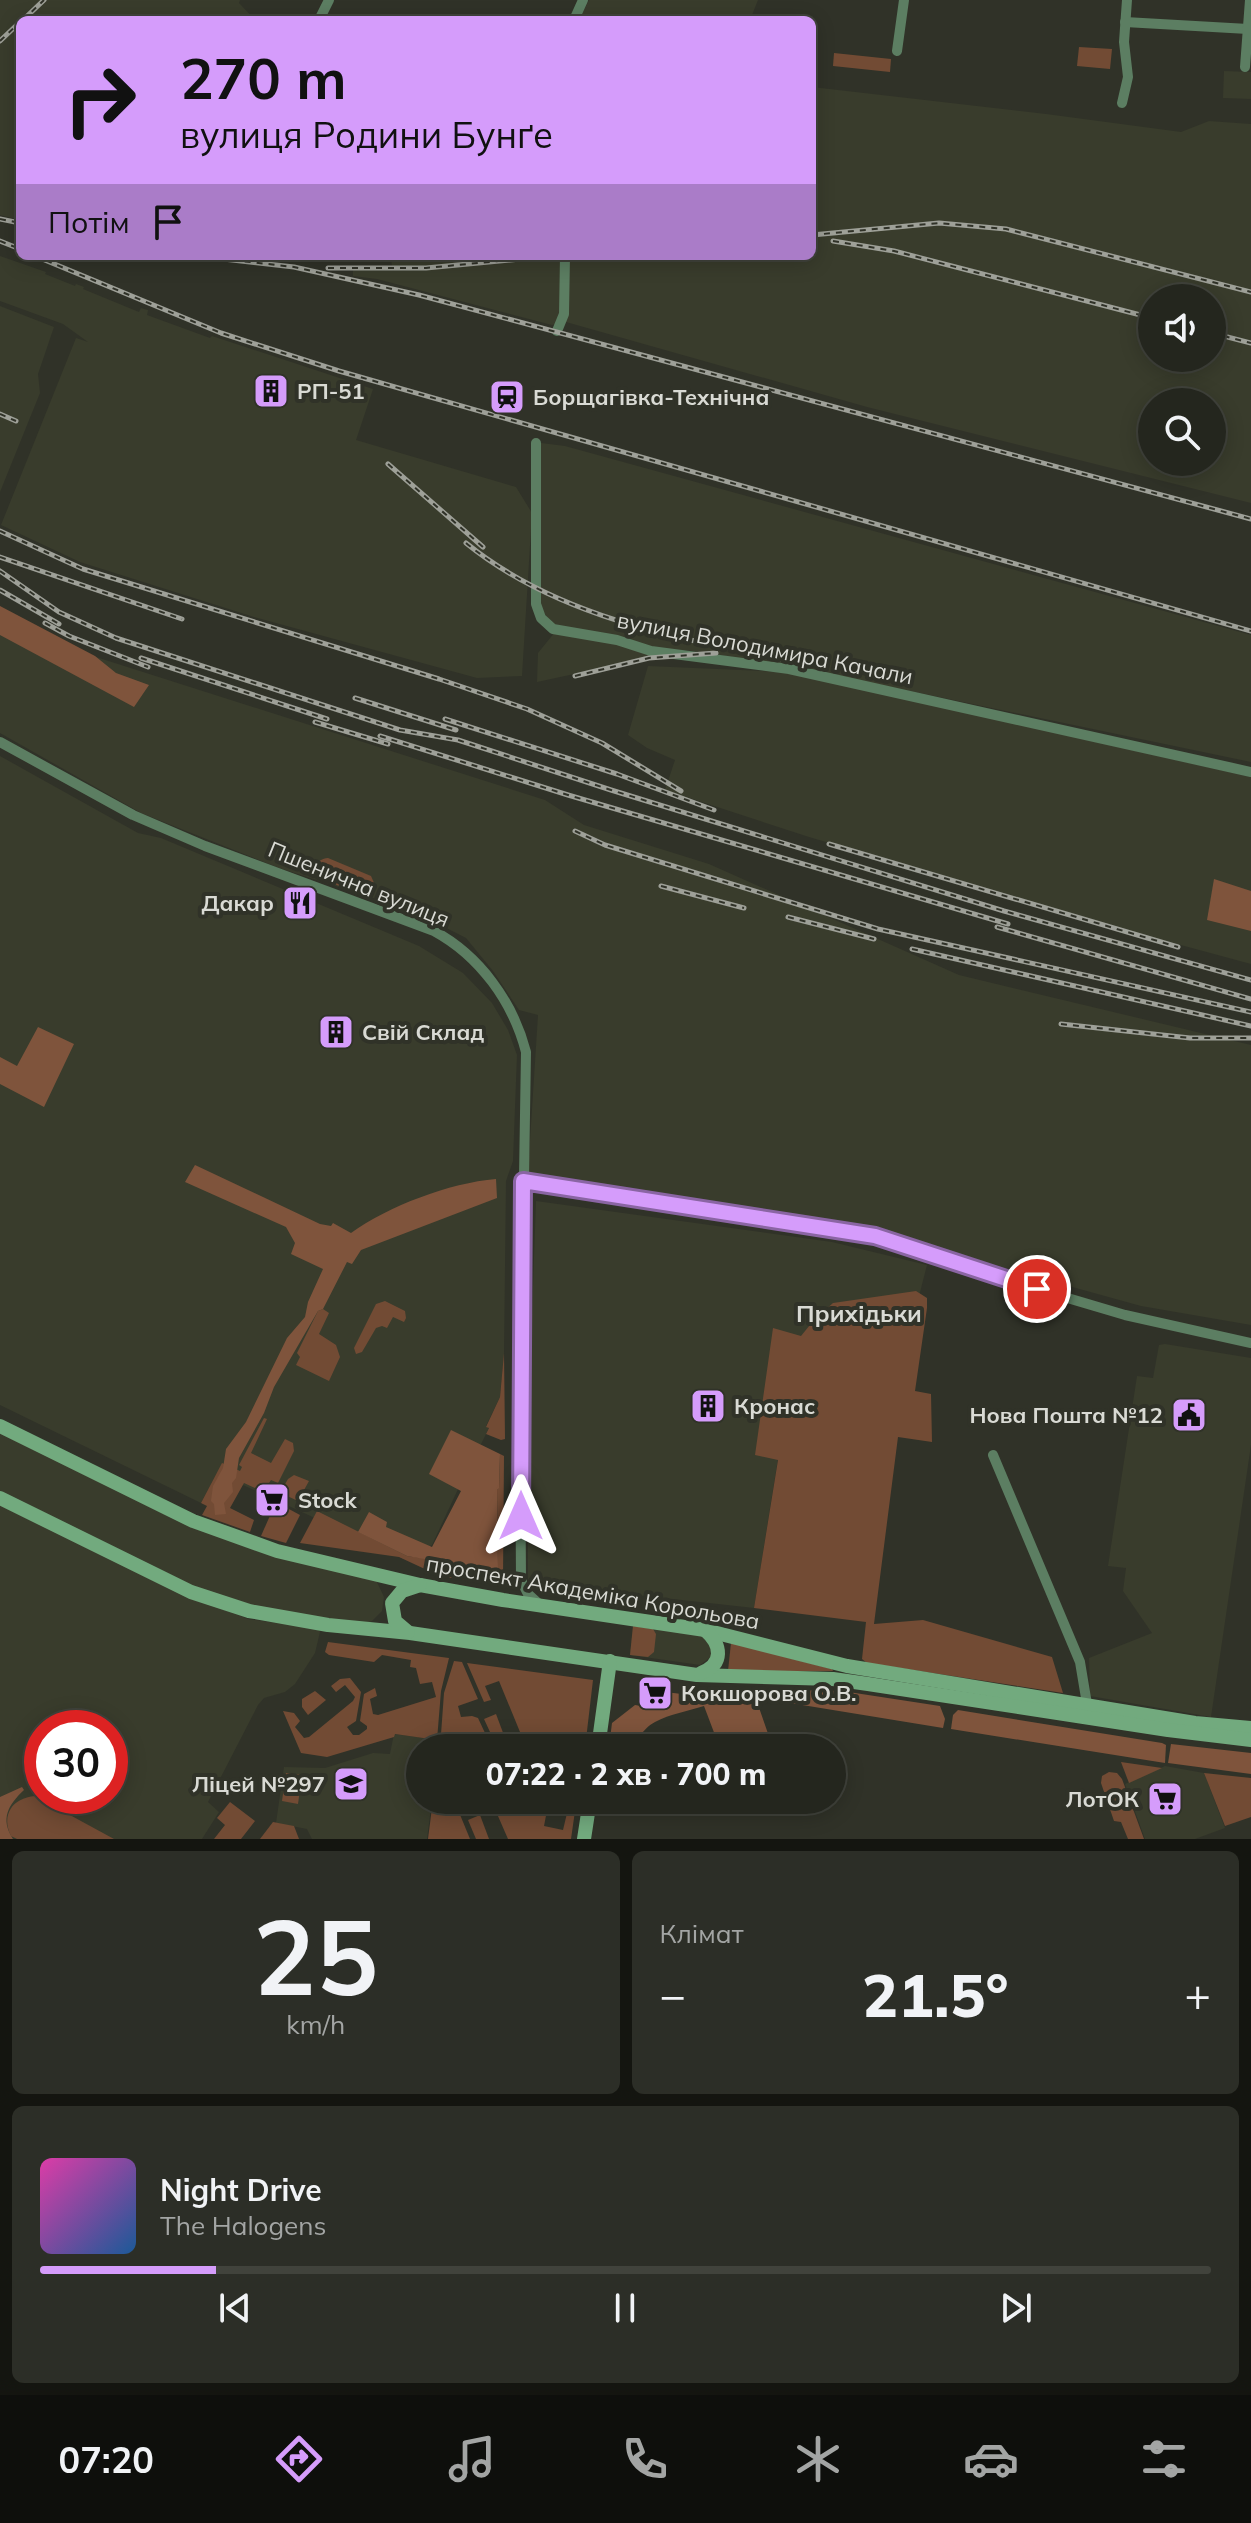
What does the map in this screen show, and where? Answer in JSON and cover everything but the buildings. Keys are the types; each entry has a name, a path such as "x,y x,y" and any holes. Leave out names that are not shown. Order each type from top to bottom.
{"main road":[{"name":"проспект Академіка Корольова","path":"0,1426 193,1521 277,1551 420,1585 543,1607 705,1630 847,1666 1195,1723 1251,1728"},
{"path":"0,1498 212,1599 249,1611 697,1675 833,1679 1251,1740"},
{"path":"410,1633 395,1621 392,1603 402,1591 420,1585"},
{"path":"697,1675 713,1667 719,1655 717,1642 705,1630"},
{"path":"600,1734 610,1661"},
{"path":"584,1839 588,1814"}],"street":[{"path":"897,51 904,0"},
{"path":"1122,103 1128,77 1124,42 1127,0"},
{"path":"1245,67 1250,0"},
{"path":"1125,22 1248,29"},
{"path":"557,331 564,314 565,260"},
{"name":"вулиця Володимира Качали","path":"536,443 536,604 541,618 553,629 617,640 651,651 789,669 1251,772"},
{"name":"Пшенична вулиця","path":"0,742 133,815 205,846 434,931 458,946 490,979 511,1010 526,1052 521,1580"},
{"path":"523,1181 875,1236 1125,1315 1251,1343"},
{"path":"993,1455 1080,1662 1087,1704"},
{"path":"503,1600 517,1589 521,1580"},
{"path":"521,1580 528,1594 543,1607"}],"shaded area":[{"path":"0,0 240,0 239,3 251,16 16,16 16,219 0,215"},
{"path":"589,0 758,0 752,16 581,16"},
{"path":"1079,47 1112,49 1110,69 1077,66"},
{"path":"834,53 891,59 890,72 833,66"},
{"path":"1224,71 1251,72 1251,99 1223,98"},
{"path":"816,87 1181,132 1209,121 1251,124 1251,503 1143,476 1226,476 1226,388 1138,388 1138,475 867,407 566,322 552,325 377,279 353,276 353,269 392,268 391,260 816,260"},
{"path":"0,256 84,287 139,312 141,308 148,310 147,315 210,338 212,336 373,389 356,440 516,487 532,513 522,676 477,678 254,617 80,562 1,525 76,338 88,342 63,324 0,301"},
{"path":"0,306 54,327 38,374 40,393 0,492"},
{"path":"541,443 565,446 1251,635 1251,762 790,666 686,650 537,682 538,653 555,632 540,606"},
{"path":"0,606 95,656 116,673 149,685 134,707 0,635"},
{"path":"0,609 74,650 545,800 584,825 709,864 959,975 1251,1045 1251,1325 1141,1306 887,1232 528,1172 538,1015 519,1010 466,938 411,910 279,868 141,813 0,733"},
{"path":"648,666 788,672 1251,777 1251,964 809,837 665,790 675,760 647,748 628,735"},
{"path":"0,756 138,833 161,838 419,946 463,973 492,1003 508,1030 517,1055 513,1161 506,1181 504,1353 500,1397 486,1426 489,1428 432,1545 404,1559 217,1473 201,1503 0,1405"},
{"path":"328,858 371,876 375,885 373,892 363,896 320,878 316,865"},
{"path":"1214,879 1251,891 1251,931 1207,920"},
{"path":"38,1027 74,1044 44,1107 0,1084 0,1057 17,1066"},
{"path":"195,1165 320,1224 331,1226 333,1223 351,1233 420,1197 459,1185 496,1179 497,1198 361,1250 352,1264 347,1262 323,1309 318,1311 274,1387 264,1413 239,1458 236,1478 232,1483 233,1492 224,1503 226,1514 215,1515 211,1501 213,1486 223,1468 226,1449 246,1422 287,1338 305,1317 308,1302 323,1269 291,1254 295,1243 286,1227 185,1182"},
{"path":"536,1201 832,1242 927,1265 903,1359 797,1340 754,1608 528,1583 528,1428"},
{"path":"916,1291 927,1298 927,1308 915,1391 931,1394 932,1442 898,1437 874,1624 923,1620 1052,1657 1063,1693 867,1663 862,1659 866,1622 754,1608 778,1460 755,1455 773,1328 801,1336 833,1303"},
{"path":"385,1301 405,1311 404,1322 393,1317 387,1328 376,1328 362,1352 356,1354 354,1348 376,1304"},
{"path":"323,1309 329,1313 319,1334 336,1345 340,1357 329,1381 296,1365 300,1357 297,1353 318,1311"},
{"path":"1159,1345 1251,1358 1251,1445 1211,1717 1090,1696 1089,1658 1152,1633 1123,1591 1126,1568 1108,1566 1137,1376 1153,1378"},
{"path":"504,1353 505,1439 501,1440 486,1434 489,1428 486,1427 500,1397"},
{"path":"264,1418 267,1419 251,1453 271,1463 285,1439 293,1443 294,1451 278,1483 271,1480 267,1486 273,1489 270,1495 244,1483 230,1508 254,1520 250,1532 202,1515 207,1506 201,1503 222,1463 240,1471 242,1467 239,1465"},
{"path":"0,1427 100,1480 376,1580 384,1597 382,1611 365,1624 288,1613 235,1603 163,1573 0,1491"},
{"path":"451,1430 500,1454 498,1568 493,1571 407,1556 358,1532 369,1512 387,1522 386,1527 432,1547 461,1491 429,1474"},
{"path":"500,1454 504,1456 503,1580 500,1583 442,1577 399,1557 300,1543 317,1511 407,1556 498,1568"},
{"path":"294,1475 309,1481 298,1501 285,1495 288,1488 284,1486"},
{"path":"276,1502 300,1515 286,1543 261,1536"},
{"path":"0,1504 182,1593 248,1619 318,1629 320,1632 315,1653 295,1684 285,1692 264,1698 258,1705 208,1802 219,1812 202,1839 0,1839"},
{"path":"633,1626 703,1635 709,1639 712,1656 700,1665 630,1655"},
{"path":"633,1626 653,1629 656,1634 654,1652 648,1657 630,1655"},
{"path":"328,1642 449,1658 441,1691 437,1734 395,1734 394,1737 327,1757 301,1753 283,1711 294,1713 300,1721 295,1727 304,1738 309,1737 353,1701 355,1697 345,1685 336,1692 331,1686 340,1679 350,1678 361,1692 356,1721 347,1727 353,1735 367,1729 360,1721 364,1694 375,1688 377,1696 370,1699 373,1714 378,1715 436,1697 432,1682 420,1684 416,1668 410,1667 411,1660 382,1655 374,1662 325,1652"},
{"path":"731,1643 832,1669 833,1671 728,1671"},
{"path":"454,1661 462,1662 478,1699 458,1706 461,1717 478,1718 485,1734 441,1734 444,1693"},
{"path":"467,1663 593,1680 587,1734 522,1734 499,1681 485,1686 491,1700 484,1702"},
{"path":"795,1690 842,1691 940,1706 945,1719 943,1728 790,1703"},
{"path":"315,1691 326,1700 308,1715 302,1707 302,1699"},
{"path":"657,1691 690,1695 700,1691 756,1699 768,1734 715,1734 704,1706 655,1722 641,1734 611,1734 612,1723 635,1705 654,1708"},
{"path":"958,1710 1162,1743 1166,1745 1165,1763 951,1729 953,1715"},
{"path":"496,1714 504,1734 491,1734 484,1719"},
{"name":"Ліцей №297","path":"394,1734 406,1736 406,1814 430,1814 427,1839 312,1839 307,1829 276,1823 284,1767 325,1768 373,1753 390,1754"},
{"path":"1171,1744 1251,1753 1251,1774 1168,1763"},
{"path":"1121,1762 1162,1768 1129,1783"},
{"path":"1165,1766 1204,1773 1225,1828 1195,1839 1145,1839 1125,1784"},
{"path":"1109,1772 1117,1773 1122,1779 1144,1839 1128,1839 1121,1822 1114,1821 1101,1783 1102,1776"},
{"path":"286,1773 302,1775 298,1804 282,1801"},
{"path":"1204,1773 1251,1778 1251,1817 1225,1826"},
{"path":"22,1787 24,1790 8,1813 7,1825 13,1839 0,1839 0,1797"},
{"path":"24,1798 24,1814 68,1814 114,1839 17,1839 11,1836 7,1821 11,1809"},
{"path":"230,1802 255,1821 241,1839 214,1839 225,1825 217,1818"},
{"path":"431,1814 460,1814 470,1839 428,1839"},
{"path":"497,1814 546,1814 544,1826 563,1830 567,1814 575,1814 571,1839 508,1839"},
{"path":"480,1815 489,1839 476,1839 468,1820"},
{"path":"273,1822 294,1826 299,1839 260,1839"}],"railway":[{"path":"27,16 44,0"},
{"path":"0,41 16,26"},
{"path":"0,219 16,222"},
{"path":"816,235 939,223 1006,229 1251,292"},
{"path":"0,241 16,247"},
{"path":"833,241 894,251 1138,314"},
{"path":"45,260 221,333 339,371 1251,631"},
{"path":"232,260 294,267 419,295 1251,519"},
{"path":"328,268 426,268 509,260"},
{"path":"1226,337 1251,343"},
{"path":"0,414 16,421"},
{"path":"388,464 483,547"},
{"path":"0,531 83,569 527,709 602,743 681,791"},
{"path":"466,543 503,570 544,592 586,609 674,636 809,664"},
{"path":"0,557 182,619"},
{"path":"0,571 59,612 116,638 400,730 458,740 1004,911 1251,980"},
{"path":"0,590 59,624"},
{"path":"45,623 69,636 148,667"},
{"path":"575,676 649,658 716,653"},
{"path":"141,658 327,719"},
{"path":"355,698 456,730"},
{"path":"445,719 617,774 714,810"},
{"path":"315,722 388,744"},
{"path":"380,736 568,795 1008,924"},
{"path":"575,831 605,845 878,929 1251,1012"},
{"path":"829,844 1178,947"},
{"path":"661,886 744,908"},
{"path":"788,917 874,939"},
{"path":"997,927 1251,999"},
{"path":"912,949 1251,1026"},
{"path":"1061,1024 1190,1038 1251,1038"}],"place":[{"name":"РП-51","path":"271,391"},
{"name":"Борщагівка-Технічна","path":"507,397"},
{"name":"Дакар","path":"300,903"},
{"name":"Свій Склад","path":"336,1032"},
{"name":"Кронас","path":"708,1406"},
{"name":"Нова Пошта №12","path":"1189,1415"},
{"name":"Stock","path":"272,1500"},
{"name":"Кокшорова О.В.","path":"655,1693"},
{"name":"Ліцей №297","path":"351,1784"},
{"name":"ЛотОК","path":"1165,1799"}],"district":[{"name":"Прихідьки","path":"859,1314"}],"route":[{"path":"521,1516 523,1181 875,1236 1037,1289"}]}
